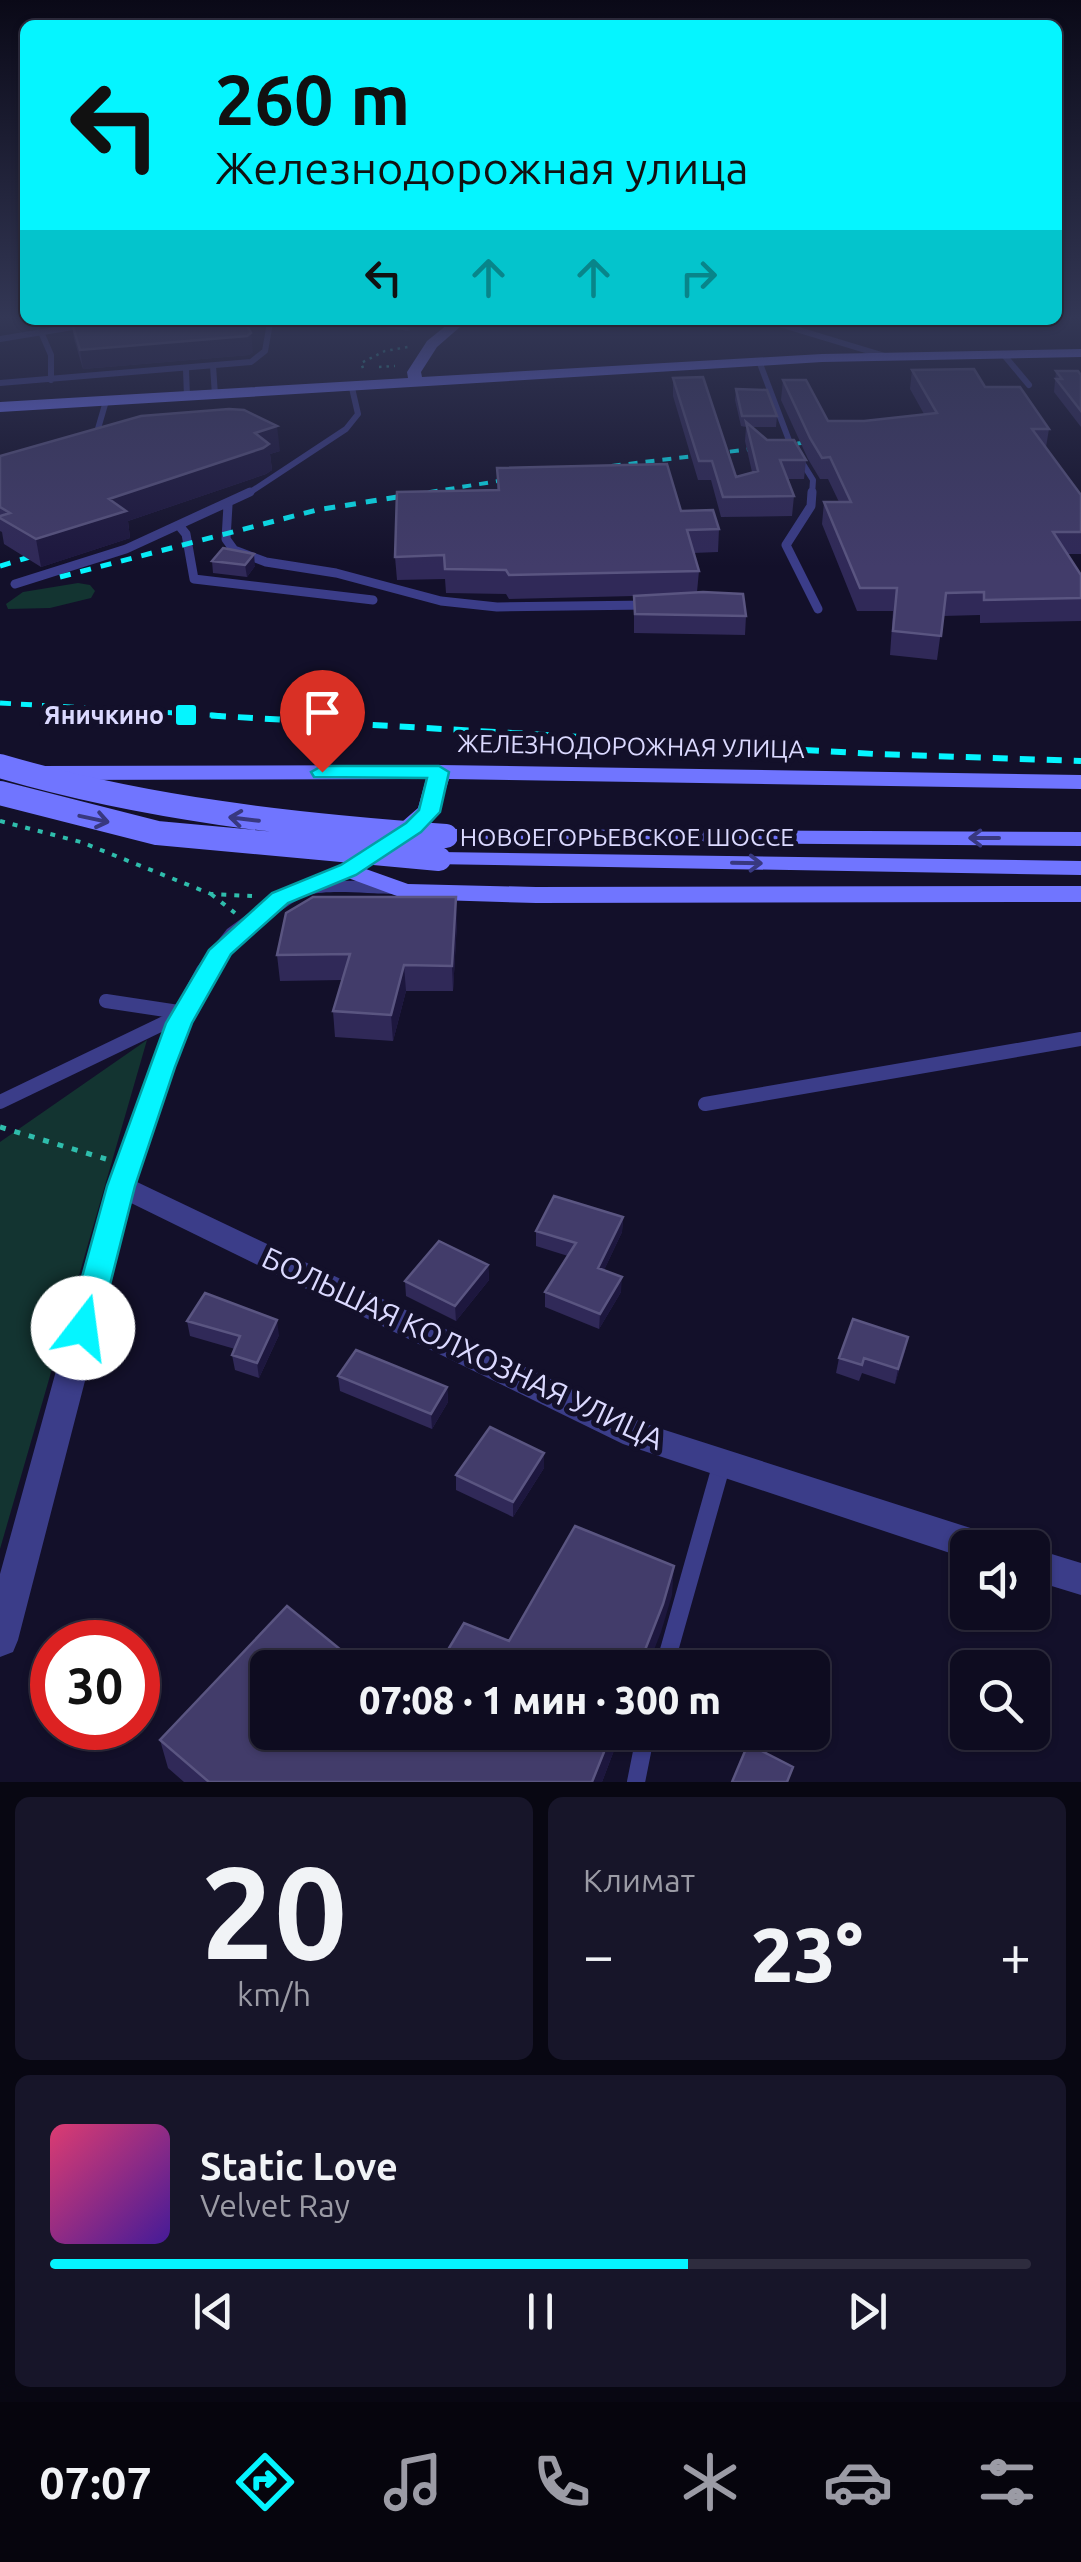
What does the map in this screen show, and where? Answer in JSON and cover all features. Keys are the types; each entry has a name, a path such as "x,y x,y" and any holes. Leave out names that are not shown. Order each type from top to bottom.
{"main road":[{"path":"0,407 136,400"},
{"name":"ЖЕЛЕЗНОДОРОЖНАЯ УЛИЦА","path":"0,770 1081,782"},
{"name":"НОВОЕГОРЬЕВСКОЕ ШОССЕ","path":"0,770 175,811 442,847 1081,839"},
{"path":"348,870 413,828 429,812 439,772"},
{"name":"НОВОЕГОРЬЕВСКОЕ ШОССЕ","path":"0,793 158,833 442,847 1081,868"},
{"path":"348,870 405,891 536,895 1081,894"}],"street":[{"path":"0,1640 125,1176 185,1013 221,950 249,924 290,893 348,870"},
{"path":"290,893 394,887"},
{"name":"БОЛЬШАЯ КОЛХОЗНАЯ УЛИЦА","path":"125,1176 634,1434 950,1537"},
{"path":"1050,1570 1081,1579"}],"lane":[{"path":"16,584 95,562 180,528 258,490 346,432 358,414 355,400"},
{"path":"774,400 790,443 812,480 811,506 788,534 786,545 818,609"},
{"path":"82,443 98,438 106,402"},
{"path":"228,505 226,538 234,550 266,562 336,573 441,601 497,607 660,605"},
{"path":"180,528 186,534 194,578 373,600"},
{"path":"106,1001 185,1013"},
{"path":"0,1102 185,1013"},
{"path":"704,1104 1081,1040"},
{"path":"669,1650 722,1463"},
{"path":"636,1782 642,1750"}],"path":[{"path":"0,821 81,842 211,894 249,924"},
{"path":"211,894 290,893"},
{"path":"0,1127 125,1176"}],"green space":[{"path":"78,583 90,585 95,591 91,598 50,608 8,609 6,604 23,592"},
{"path":"147,1040 0,1549 0,1142"}],"building":[{"path":"680,400 711,400 736,477 758,471 746,422 767,440 794,440 806,460 780,460 794,496 723,497 712,461 699,461"},
{"path":"738,400 771,400 777,416 742,416"},
{"path":"792,400 817,400 828,421 937,413 930,400 1029,400 1049,429 1032,429 1081,495 1081,532 1053,532 1081,575 1081,598 984,600 984,592 946,593 941,636 893,631 897,588 860,588 824,502 851,502 830,457 822,458"},
{"path":"244,410 277,426 255,433 269,444 109,499 126,511 36,539 0,518 10,513 0,507 0,456 141,416"},
{"path":"667,464 681,511 713,510 719,529 687,530 699,571 509,575 506,570 445,569 444,555 395,557 397,492 499,490 497,468"},
{"path":"223,548 254,554 245,565 212,561"},
{"path":"743,594 746,616 635,614 634,596"},
{"path":"313,897 456,897 452,966 404,965 391,1015 333,1011 350,954 277,955 286,913"},
{"path":"554,1196 623,1217 598,1268 622,1277 600,1314 545,1292 576,1243 536,1231"},
{"path":"439,1241 488,1265 455,1306 405,1281"},
{"path":"205,1293 277,1320 257,1363 232,1355 240,1336 187,1321"},
{"path":"853,1319 908,1337 898,1369 864,1358 862,1365 839,1358"},
{"path":"356,1350 447,1387 431,1414 338,1376"},
{"path":"490,1427 544,1453 513,1502 456,1475"},
{"path":"575,1526 674,1566 645,1650 448,1650 464,1623 509,1641"},
{"path":"287,1606 341,1650 250,1650 250,1750 605,1750 592,1782 209,1782 160,1740"},
{"path":"745,1750 760,1750 793,1767 787,1782 732,1782"}],"railway":[{"path":"578,470 826,440"},
{"path":"412,495 523,477"},
{"path":"60,577 317,510 428,492"},
{"path":"0,566 53,550"},
{"path":"0,703 227,716"},
{"path":"184,714 875,754 1081,761"}],"place":[{"name":"Яничкино","path":"186,715"}],"route":[{"path":"83,1328 121,1186 162,1067 179,1023 221,950 280,898 348,870 413,828 429,812 439,772 322,772"}]}
